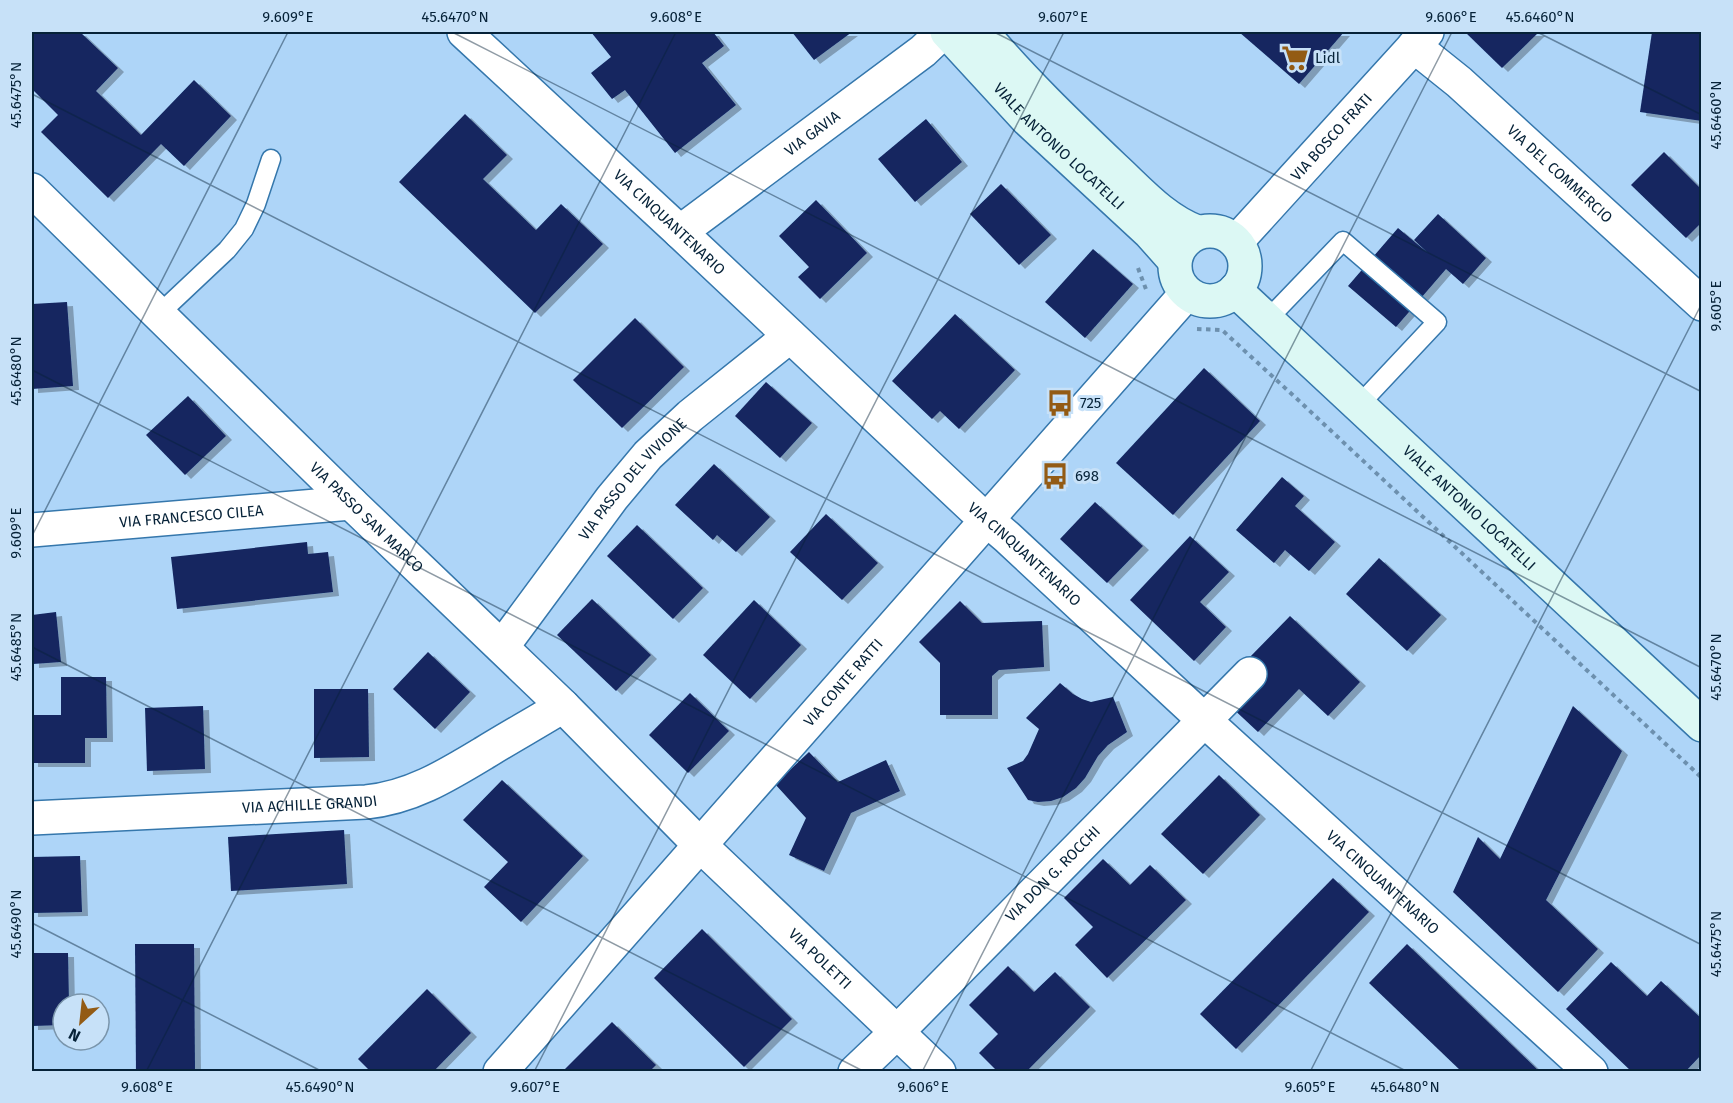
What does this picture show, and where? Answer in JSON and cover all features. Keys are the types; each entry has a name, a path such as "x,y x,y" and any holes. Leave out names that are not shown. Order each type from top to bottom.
{"street":[{"name":"VIA CINQUANTENARIO","path":"464,32 973,508 1591,1071"},
{"name":"VIA GAVIA","path":"680,232 923,51 945,32"},
{"name":"VIALE ANTONIO LOCATELLI","path":"945,32 1047,139 1150,233 1174,260 1179,303"},
{"name":"VIALE ANTONIO LOCATELLI","path":"982,32 1069,126 1157,208 1180,226 1197,232 1208,230 1220,232 1236,242"},
{"name":"VIA BOSCO FRATI","path":"1236,242 1421,39"},
{"name":"VIA DEL COMMERCIO","path":"1421,39 1459,82 1701,304"},
{"name":"VIA PASSO SAN MARCO","path":"32,190 351,503 563,706 700,845"},
{"path":"1174,260 1178,249 1186,239 1197,232"},
{"path":"1179,303 1194,297 1205,301 1216,300 1227,297 1235,290 1242,280 1245,269 1244,257 1236,242"},
{"name":"VIALE ANTONIO LOCATELLI","path":"1235,290 1701,725"},
{"name":"VIA CONTE RATTI","path":"500,1071 1179,303"},
{"name":"VIA PASSO DEL VIVIONE","path":"502,647 612,498 648,455 690,416 790,336"},
{"name":"VIA FRANCESCO CILEA","path":"32,530 351,503"},
{"name":"VIA DON G. ROCCHI","path":"855,1071 898,1031 1250,674"},
{"name":"VIA ACHILLE GRANDI","path":"32,818 366,802 386,799 406,794 438,780 563,706"},
{"name":"VIA POLETTI","path":"700,845 939,1071"}],"lane":[{"path":"158,315 227,250 244,229 256,204 271,159"},
{"path":"1267,320 1343,241 1437,322 1359,405"}],"path":[{"path":"1135,261 1147,293 1179,303 1189,328 1222,330 1701,778"}],"building":[{"path":"32,32 80,32 118,68 96,91 141,135 194,80 231,116 184,166 161,144 108,198 41,132 58,115 32,89"},
{"path":"591,32 713,32 724,46 702,63 736,105 675,153 625,90 612,99 591,73 611,57"},
{"path":"792,32 852,32 814,60"},
{"name":"Lidl","path":"1239,32 1344,32 1299,84"},
{"path":"1465,32 1539,32 1502,68"},
{"path":"1652,32 1702,32 1702,121 1640,112"},
{"path":"465,114 507,155 483,179 536,230 561,204 603,244 535,313 399,182"},
{"path":"926,119 962,162 915,202 878,159"},
{"path":"1664,152 1702,190 1702,222 1686,238 1631,185"},
{"path":"1001,184 1051,235 1019,265 970,214"},
{"path":"816,200 867,253 820,299 798,277 809,267 779,236"},
{"path":"1438,214 1486,258 1463,284 1446,269 1396,327 1348,286 1398,228 1428,253 1414,240"},
{"path":"1093,249 1133,284 1085,338 1045,302"},
{"path":"67,302 73,386 32,389 32,304"},
{"path":"955,314 1015,370 959,429 940,411 932,419 892,381"},
{"path":"635,318 684,367 622,428 573,380"},
{"path":"1204,368 1260,421 1173,515 1116,463"},
{"path":"766,382 812,423 780,458 735,416"},
{"path":"188,396 226,436 185,475 146,435"},
{"path":"714,464 770,517 736,552 717,535 713,540 675,505"},
{"path":"1282,477 1304,496 1295,506 1335,542 1309,571 1285,550 1274,563 1236,530"},
{"path":"1095,502 1143,546 1107,583 1060,539"},
{"path":"826,514 878,563 842,600 790,552"},
{"path":"637,525 703,588 673,619 607,556"},
{"path":"1190,536 1229,572 1200,602 1226,627 1194,661 1130,600"},
{"path":"307,542 308,554 328,552 333,592 177,609 171,557"},
{"path":"1379,558 1441,615 1407,651 1346,594"},
{"path":"592,599 651,655 616,691 557,635"},
{"path":"754,600 801,645 750,699 703,655"},
{"path":"960,601 982,623 1042,621 1044,667 999,670 992,676 992,715 940,715 940,663 919,642"},
{"path":"56,612 61,662 33,664 32,615"},
{"path":"1290,616 1360,682 1328,716 1299,689 1258,732 1228,704 1248,659"},
{"path":"428,652 470,692 435,729 393,689"},
{"path":"61,677 106,677 107,738 85,738 85,763 32,763 32,715 61,715"},
{"path":"1060,683 1073,694 1091,702 1113,697 1127,732 1108,745 1098,756 1085,778 1063,797 1051,801 1028,800 1007,768 1023,761 1028,754 1039,729 1026,718"},
{"path":"314,689 368,689 369,757 314,758"},
{"path":"690,693 729,731 688,773 649,735"},
{"path":"203,706 205,769 147,771 145,708"},
{"path":"1573,706 1622,751 1546,900 1598,949 1558,992 1453,892 1478,837 1500,859"},
{"path":"809,752 838,782 886,760 900,791 851,813 824,871 789,855 806,818 775,784"},
{"path":"1219,775 1260,815 1203,874 1161,834"},
{"path":"502,780 583,856 521,922 484,887 508,862 463,820"},
{"path":"344,830 347,884 231,891 228,837"},
{"path":"80,856 82,912 32,913 32,857"},
{"path":"1103,859 1130,885 1150,865 1186,900 1107,978 1075,945 1093,927 1064,898"},
{"path":"1333,878 1369,912 1236,1049 1200,1014"},
{"path":"702,929 792,1019 744,1067 654,978"},
{"path":"135,944 194,944 195,1072 136,1072"},
{"path":"1407,944 1540,1072 1462,1072 1369,983"},
{"path":"32,953 68,953 69,992 51,992 51,1025 32,1026"},
{"path":"1611,962 1647,996 1661,981 1702,1019 1702,1054 1685,1072 1632,1072 1566,1009"},
{"path":"1008,966 1034,992 1055,972 1090,1007 1026,1072 998,1072 979,1053 998,1034 969,1005"},
{"path":"427,989 471,1033 433,1072 371,1072 358,1059"},
{"path":"612,1022 656,1065 649,1072 565,1072 564,1070"}],"place":[{"name":"Lidl","path":"1295,58"},
{"name":"725","path":"1060,403"},
{"name":"698","path":"1055,476"}]}
